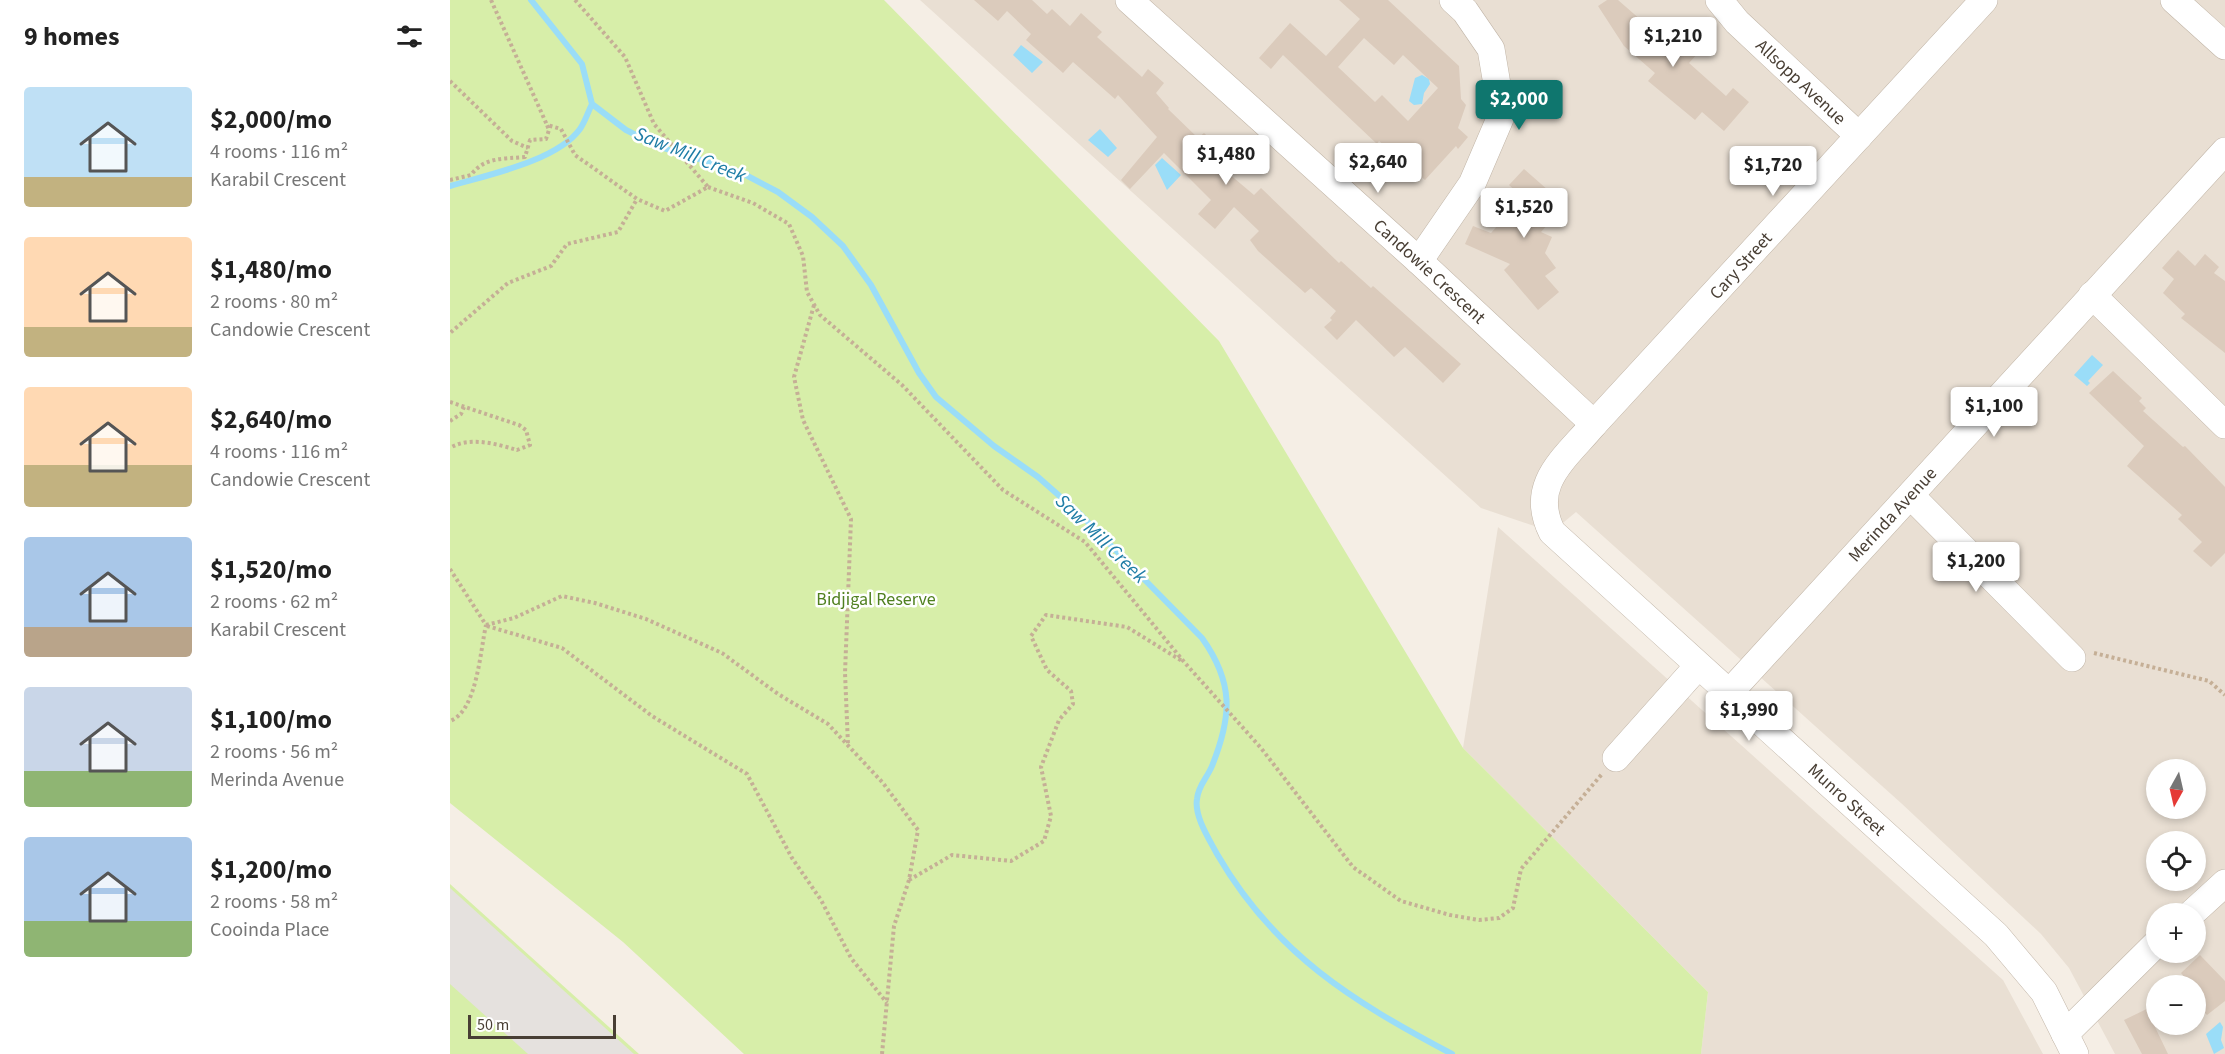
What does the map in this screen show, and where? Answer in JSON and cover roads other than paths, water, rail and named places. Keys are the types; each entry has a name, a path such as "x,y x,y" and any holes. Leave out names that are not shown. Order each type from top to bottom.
{"street":[{"name":"Candowie Crescent","path":"1129,0 1419,261 1594,424"},
{"path":"1419,261 1472,184 1502,114 1491,49 1465,11 1453,0"},
{"name":"Allsopp Avenue","path":"1719,0 1737,22 1859,136"},
{"name":"Cary Street","path":"1594,424 1984,0"},
{"path":"2174,0 2225,46"},
{"name":"Merinda Avenue","path":"1729,693 2225,151"},
{"path":"2092,295 2225,425"},
{"name":"Munro Street","path":"1594,424 1548,479 1542,503 1552,532 1996,935 2043,992 2070,1044"},
{"path":"1911,496 2072,658"},
{"path":"1616,758 1698,666"},
{"path":"2205,903 2223,888"},
{"path":"2070,1044 2146,956"}],"water":[{"path":"1021,45 1043,62 1032,73 1013,55"},
{"path":"1422,75 1429,79 1430,84 1424,93 1422,104 1414,105 1409,101 1415,78"},
{"path":"1100,129 1117,148 1108,157 1088,140"},
{"path":"1162,158 1181,175 1167,190 1155,165"},
{"path":"2092,355 2103,365 2088,381 2090,383 2087,386 2074,375"},
{"path":"2220,1022 2223,1027 2221,1040 2224,1048 2214,1054 2206,1034"}],"waterway":[{"path":"450,186 501,172 555,150 580,129 592,104 582,64 531,0"},
{"name":"Saw Mill Creek","path":"592,104 626,130 660,147 740,172 778,192 812,217 843,246 871,285 919,373 936,397 994,446 1038,477 1080,514 1202,638 1220,670 1227,700 1219,748 1197,799 1200,820 1217,854 1264,920 1319,972 1381,1014 1452,1054"}],"park label":[{"name":"Bidjigal Reserve","path":"876,599"}]}
